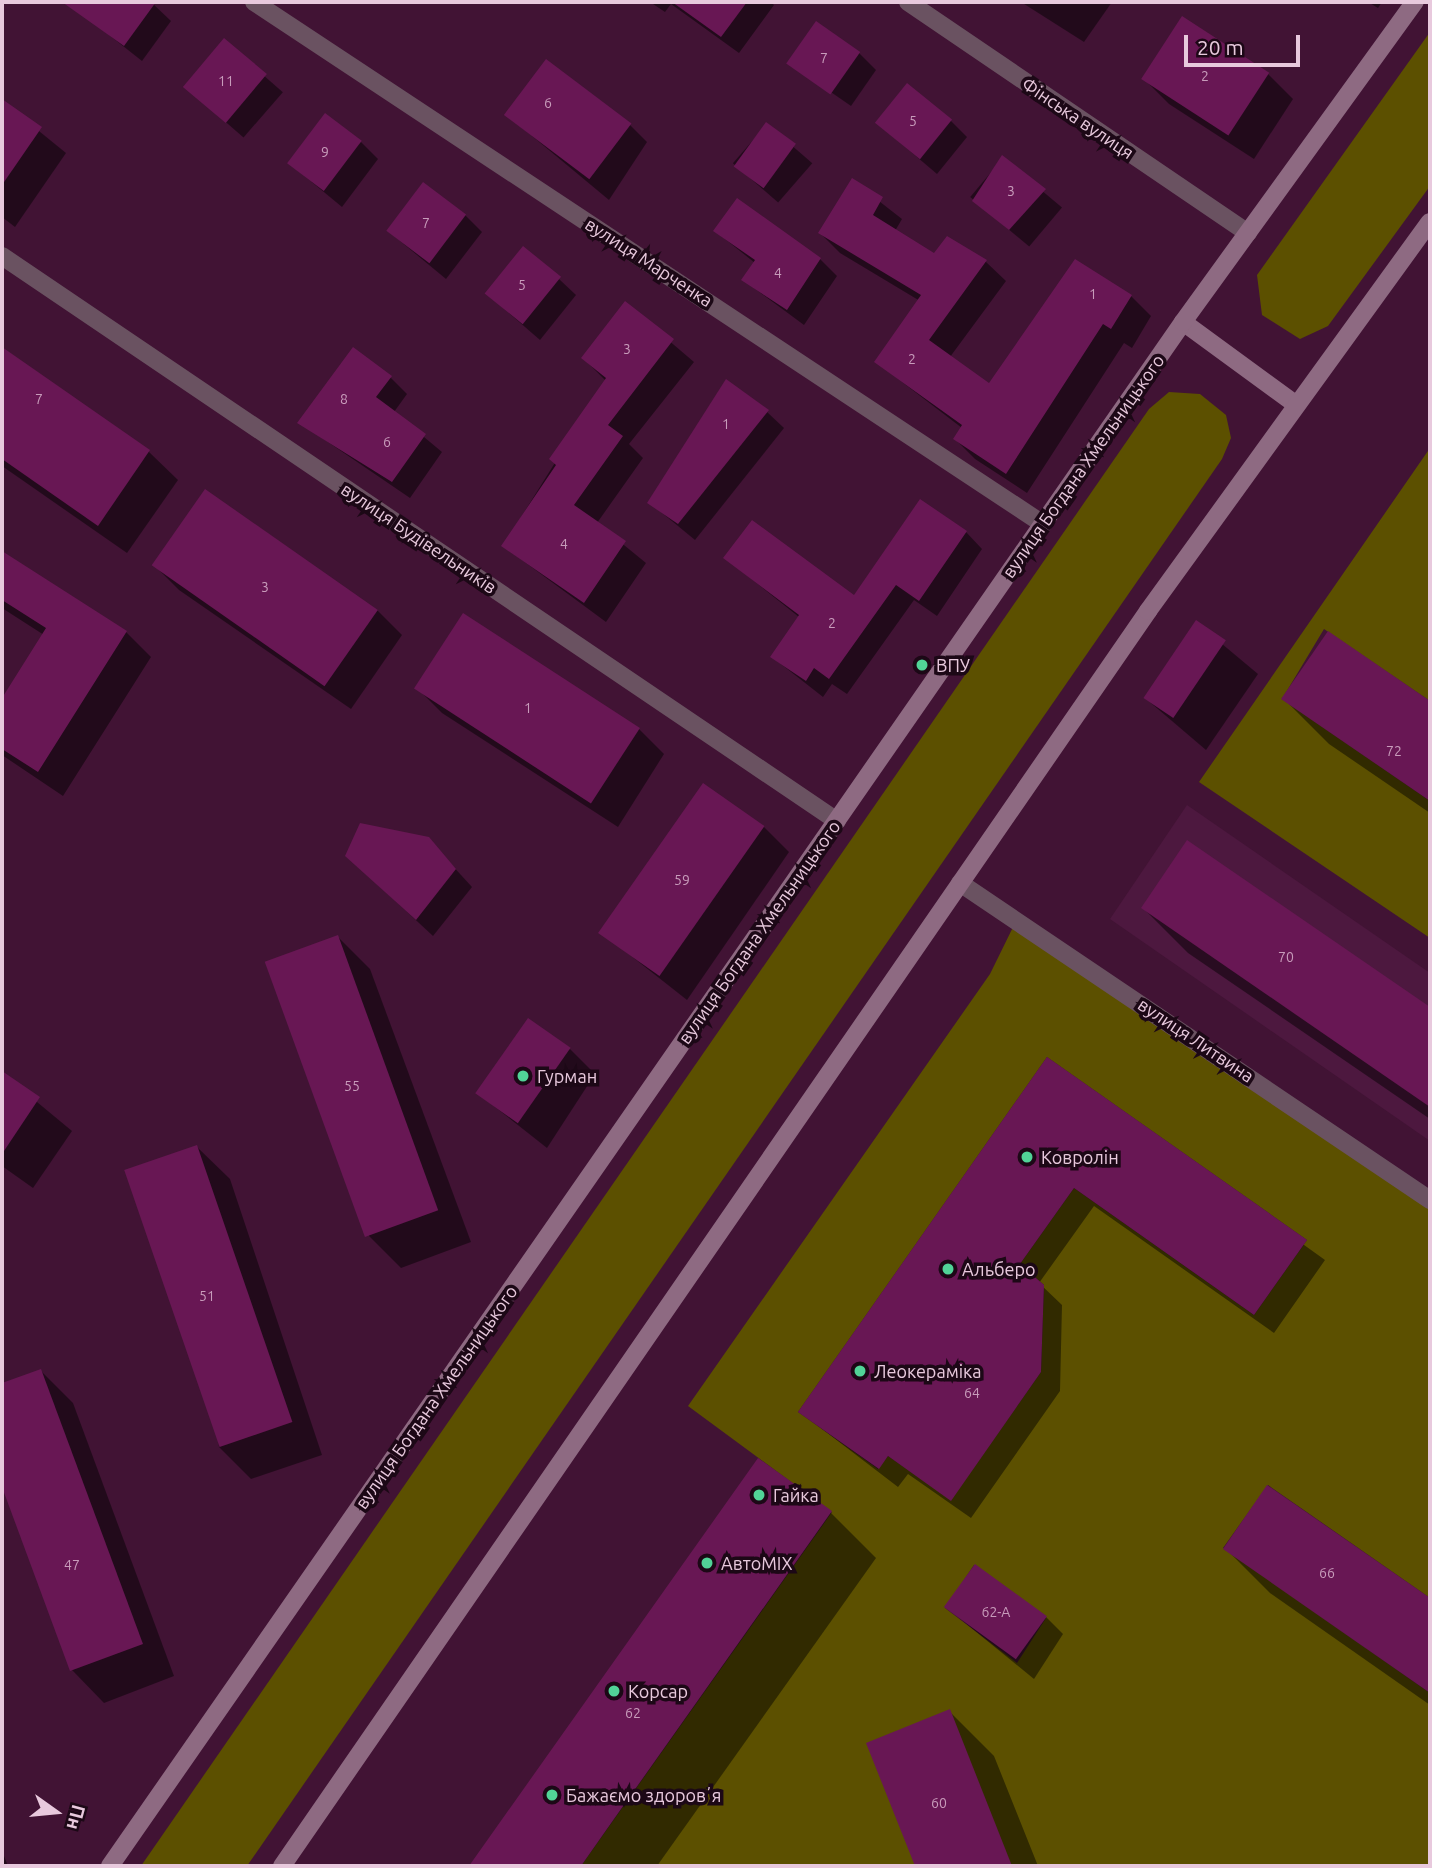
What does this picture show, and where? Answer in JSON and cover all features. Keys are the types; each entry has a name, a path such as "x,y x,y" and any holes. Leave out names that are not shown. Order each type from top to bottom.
{"street":[{"name":"вулиця Марченка","path":"254,2 1043,524"},
{"name":"Фінська вулиця","path":"908,2 1248,233"},
{"name":"вулиця Богдана Хмельницького","path":"110,1866 1183,321 1415,2"},
{"path":"282,1866 960,883 1295,404 1430,222"},
{"name":"вулиця Будівельників","path":"2,256 837,821"},
{"path":"1183,321 1295,404"},
{"name":"вулиця Литвина","path":"960,883 1430,1200"}],"shaded area":[{"path":"1430,32 1430,186 1328,326 1300,339 1262,315 1257,275"},
{"path":"1169,392 1200,394 1226,415 1231,438 1222,459 247,1866 141,1866 1149,409"},
{"path":"1430,448 1430,701 1324,629 1282,699 1430,801 1430,938 1199,782"},
{"path":"1187,805 1430,973 1430,1141 1110,919"},
{"path":"1017,919 1430,1200 1430,1598 1268,1485 1223,1548 1430,1693 1430,1866 581,1866 832,1512 688,1406 990,974","holes":["1047,1057 1307,1240 1254,1315 1074,1188 1020,1264 1044,1285 1041,1372 951,1500 888,1456 878,1469 798,1412","974,1565 1046,1618 1017,1663 945,1608"]}],"building":[{"path":"62,2 156,2 124,46"},
{"path":"672,2 747,2 721,37"},
{"path":"1182,16 1269,73 1228,136 1141,79"},
{"path":"816,21 860,52 830,95 786,64"},
{"path":"224,38 267,74 226,123 183,87"},
{"path":"546,59 631,123 589,179 504,115"},
{"path":"907,83 952,120 920,159 875,123"},
{"path":"2,99 42,127 2,185"},
{"path":"325,113 362,141 324,191 287,163"},
{"path":"766,122 796,144 764,188 734,166"},
{"path":"1002,155 1046,189 1009,230 972,201"},
{"path":"852,178 883,197 873,215 934,253 947,236 987,260 929,340 989,383 1075,259 1132,295 1111,329 1103,324 1006,474 953,439 962,425 874,362 921,295 818,233"},
{"path":"423,182 466,214 429,263 386,231"},
{"path":"737,198 821,258 787,310 741,280 755,260 713,231"},
{"path":"523,246 561,277 523,324 485,293"},
{"path":"625,301 674,339 608,425 623,436 574,505 626,541 584,603 501,546 556,465 549,459 606,378 581,358"},
{"path":"2,347 150,450 98,526 2,459"},
{"path":"353,347 392,376 376,397 426,434 392,482 297,423"},
{"path":"726,379 769,410 678,524 647,503"},
{"path":"205,489 378,610 324,686 152,565"},
{"path":"920,499 967,531 919,601 896,585 829,679 814,668 806,681 770,657 799,615 723,558 752,520 854,595"},
{"path":"2,551 127,631 38,772 2,749 2,698 46,628 2,600"},
{"path":"463,613 640,728 591,803 414,688"},
{"path":"1196,620 1226,640 1173,718 1143,698"},
{"path":"1328,631 1430,701 1430,801 1281,699"},
{"path":"703,783 764,826 659,976 598,933"},
{"path":"360,823 429,837 456,869 416,920 345,856"},
{"path":"1187,840 1430,1007 1430,1107 1141,908"},
{"path":"338,935 438,1210 365,1237 265,962"},
{"path":"528,1018 571,1048 518,1123 475,1093"},
{"path":"1047,1057 1307,1240 1254,1315 1074,1188 1020,1264 1044,1285 1041,1372 951,1501 888,1456 879,1469 798,1412"},
{"path":"2,1071 40,1097 2,1154"},
{"path":"197,1145 292,1422 220,1447 124,1170"},
{"path":"41,1369 143,1644 70,1671 2,1487 2,1383"},
{"path":"758,1458 832,1511 581,1866 469,1866"},
{"path":"1267,1485 1430,1598 1430,1693 1223,1549"},
{"path":"975,1564 1047,1616 1016,1659 944,1607"},
{"path":"950,1709 1012,1866 915,1866 866,1743"}],"place":[{"name":"ВПУ","path":"922,665"},
{"name":"Гурман","path":"523,1076"},
{"name":"Ковролін","path":"1027,1157"},
{"name":"Альберо","path":"948,1269"},
{"name":"Леокераміка","path":"860,1371"},
{"name":"Гайка","path":"759,1495"},
{"name":"АвтоMIX","path":"707,1563"},
{"name":"Корсар","path":"614,1691"},
{"name":"Бажаємо здоровʼя","path":"552,1795"}]}
